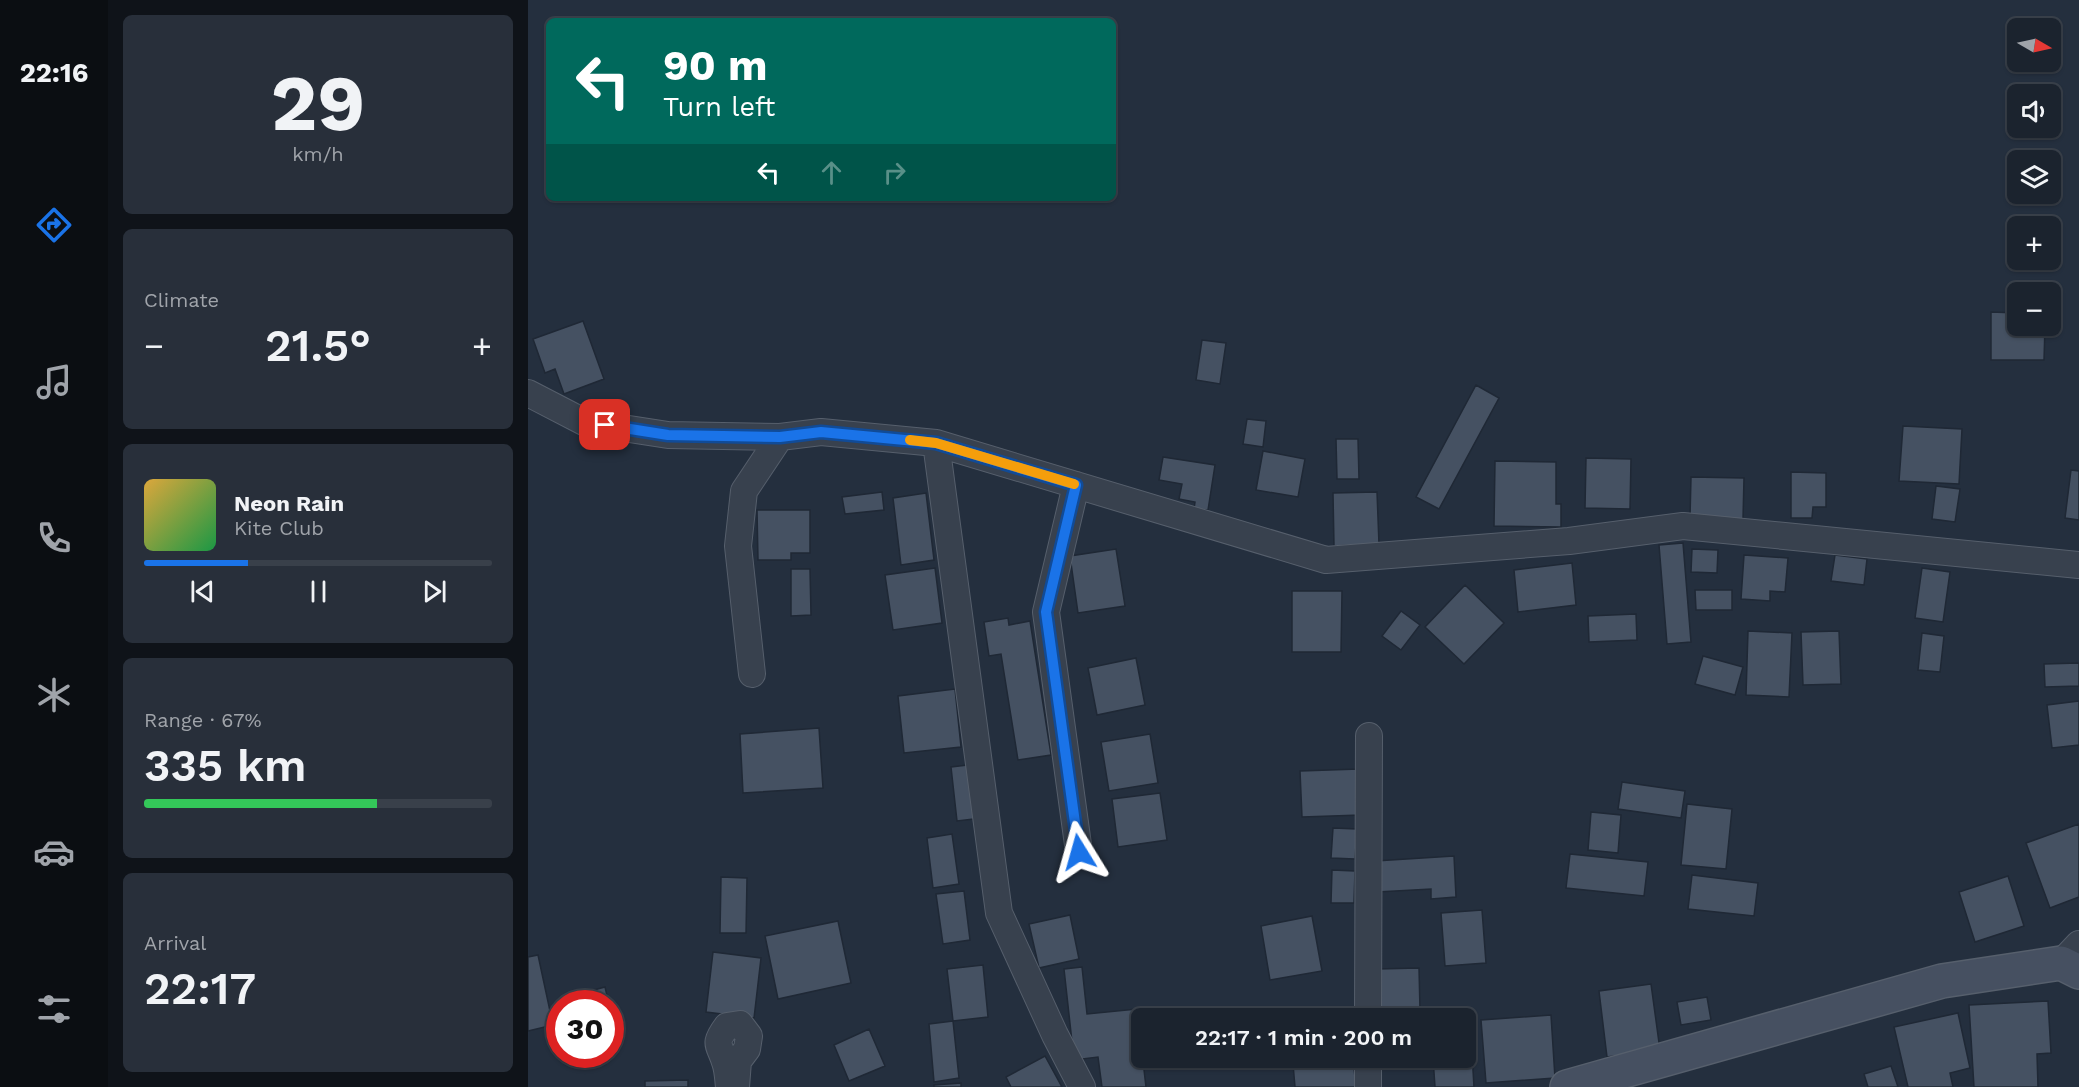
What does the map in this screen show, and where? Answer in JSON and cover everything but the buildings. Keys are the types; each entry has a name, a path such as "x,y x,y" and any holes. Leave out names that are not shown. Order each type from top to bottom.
{"street":[{"path":"528,393 584,422 668,435 780,437 821,432 936,443 1326,560 1569,540 1683,526 2079,565"},
{"path":"753,674 738,546 744,491 780,437"},
{"path":"936,443 999,913 1054,1035 1082,1087"},
{"path":"1076,485 1046,612 1079,852"},
{"path":"1368,1008 1369,736"},
{"path":"1567,1087 1673,1059 1942,981 2073,960"},
{"path":"729,1087 725,1061 718,1050 719,1037 727,1026 740,1024 749,1036 747,1049 738,1061 736,1087"},
{"path":"1628,1087 1673,1059"},
{"path":"1368,1068 1368,1087"}],"slow traffic":[{"path":"910,440 936,443 1074,484"}],"route":[{"path":"605,425 668,435 780,437 821,432 936,443 1076,485 1046,612 1079,852"}]}
